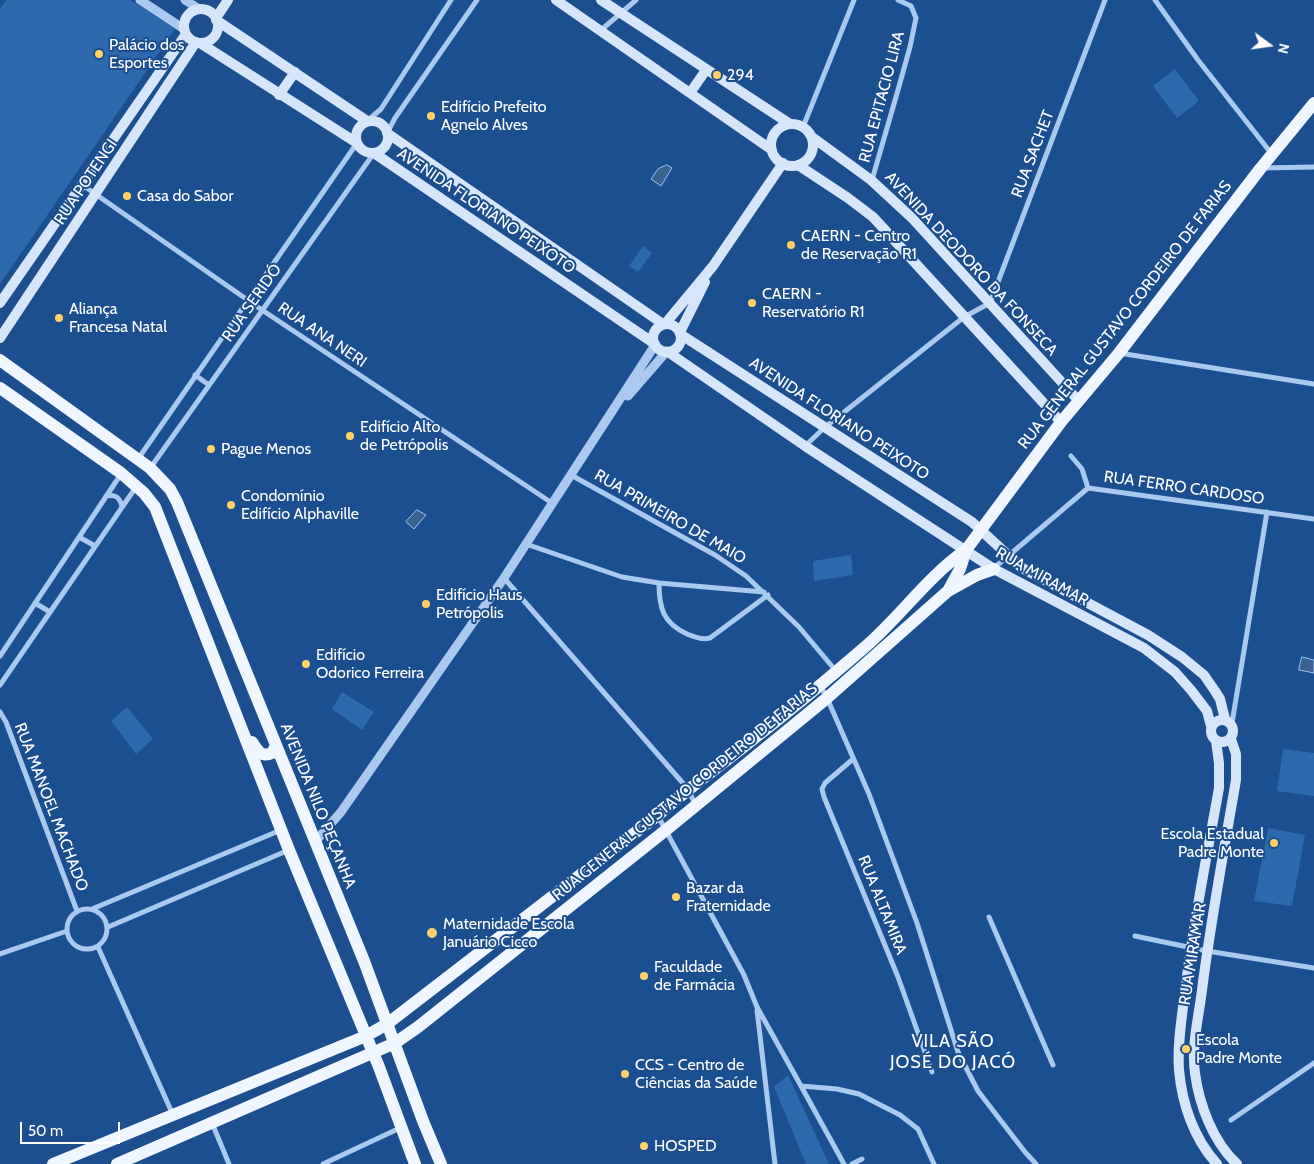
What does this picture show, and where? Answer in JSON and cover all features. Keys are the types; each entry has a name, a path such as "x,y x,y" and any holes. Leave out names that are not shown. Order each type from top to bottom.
{"main road":[{"path":"209,0 201,9 186,18 185,31 192,41 357,143 364,151 374,153 383,148 388,138 387,133 382,124 372,120 367,121 356,132 357,143"},
{"path":"216,19 228,0"},
{"path":"556,0 772,150 782,163 798,165 873,217 1061,422"},
{"path":"601,0 790,124 803,127 812,137 812,150 809,157 798,165"},
{"path":"201,9 210,12 216,19 367,121"},
{"path":"198,43 209,41 215,35 218,25 216,19"},
{"name":"RUA POTENGI","path":"0,303 185,31"},
{"name":"RUA POTENGI","path":"0,338 198,43"},
{"path":"690,93 706,70"},
{"path":"280,95 295,72"},
{"name":"RUA GENERAL GUSTAVO CORDEIRO DE FARIAS","path":"53,1164 366,1036 387,1024 658,815 688,788 749,743 836,671 887,627 948,562 966,550 1078,400 1119,352 1260,168 1314,104"},
{"path":"772,150 774,136 778,130 790,124"},
{"name":"AVENIDA FLORIANO PEIXOTO","path":"387,133 664,324"},
{"name":"AVENIDA DEODORO DA FONSECA","path":"812,137 872,180 912,218 1078,400"},
{"name":"AVENIDA FLORIANO PEIXOTO","path":"374,153 655,344"},
{"path":"782,163 713,266 664,324 654,332 653,340 663,351 668,352 805,446 966,550"},
{"path":"28,261 44,272"},
{"path":"668,352 678,346 680,333 713,266"},
{"path":"664,324 674,326 680,333"},
{"name":"AVENIDA FLORIANO PEIXOTO","path":"680,333 982,529"},
{"name":"AVENIDA NILO PEÇANHA","path":"0,360 150,468 170,489 177,502 364,961 423,1121 441,1164"},
{"path":"0,388 121,473 150,500 159,515 281,830 373,1052 415,1164"},
{"path":"56,427 69,409"},
{"name":"RUA MIRAMAR","path":"982,529 1022,568 1148,635 1182,657 1204,676 1215,691 1220,698 1228,721"},
{"name":"RUA GENERAL GUSTAVO CORDEIRO DE FARIAS","path":"117,1164 395,1043 435,1014 666,830 827,698 948,590 960,569 966,550"},
{"name":"RUA MIRAMAR","path":"966,550 994,569 1144,648 1175,672 1191,690 1207,711 1211,726"},
{"path":"948,590 977,575 994,569"},
{"path":"233,706 247,736 260,753 268,755 272,753 276,746"},
{"path":"1217,720 1228,721 1234,731 1231,739 1224,743 1216,741 1211,734 1211,726 1217,720"},
{"name":"RUA MIRAMAR","path":"1231,739 1236,754 1236,780 1207,951 1195,1042 1194,1071 1200,1097 1209,1121 1220,1142 1237,1164"},
{"name":"RUA MIRAMAR","path":"1216,741 1219,763 1219,788 1190,948 1179,1042 1179,1069 1183,1095 1190,1118 1201,1142 1217,1164"}],"street":[{"path":"140,0 185,31"},
{"path":"185,0 201,9"},
{"path":"367,121 381,109 451,0"},
{"path":"387,133 395,118 477,0"},
{"path":"600,31 636,0"},
{"path":"803,127 854,0"},
{"name":"RUA EPITACIO LIRA","path":"872,180 898,90 916,18 911,6 898,0"},
{"name":"RUA SACHET","path":"990,304 1105,0"},
{"path":"1155,0 1198,60 1272,155"},
{"name":"RUA SERIDÓ","path":"138,459 247,299 357,143"},
{"name":"RUA SERIDÓ","path":"150,468 374,153"},
{"path":"1260,168 1314,167"},
{"name":"RUA ANA NERI","path":"81,184 262,310 552,503"},
{"path":"805,446 824,428 964,317 990,304"},
{"path":"315,842 341,812 504,578 655,344"},
{"path":"609,416 668,352"},
{"path":"1119,352 1314,384"},
{"path":"195,375 209,385"},
{"name":"RUA FERRO CARDOSO","path":"1071,456 1082,469 1088,488 1314,519"},
{"path":"0,656 121,473"},
{"name":"RUA PRIMEIRO DE MAIO","path":"571,475 715,555 746,576 766,593 799,627 836,671"},
{"path":"0,685 136,486"},
{"path":"994,569 1088,488"},
{"path":"106,496 117,497 121,501 122,506"},
{"path":"1228,721 1267,512"},
{"path":"78,537 95,546"},
{"path":"526,544 622,577 659,583 766,593"},
{"path":"504,578 688,788 695,805"},
{"path":"659,583 659,601 666,618 672,626 701,639 710,638 766,593"},
{"path":"35,603 50,612"},
{"path":"819,685 827,698 869,794 917,923 958,1052 978,1091 1036,1164"},
{"name":"RUA MANOEL MACHADO","path":"0,712 9,731 77,911"},
{"name":"RUA ALTAMIRA","path":"853,759 825,783 822,789 824,797 898,977 932,1072"},
{"path":"658,815 744,975 757,1007 844,1164"},
{"path":"92,909 104,917 108,927 106,939 98,947 90,950 81,949 74,945 67,931 71,916 77,911 92,909 281,830"},
{"path":"108,927 289,850"},
{"path":"989,917 1052,1065"},
{"path":"0,954 67,931"},
{"path":"1135,936 1190,948 1314,968"},
{"path":"98,947 173,1115"},
{"path":"757,1007 775,1164"},
{"path":"1231,1120 1314,1063"},
{"path":"801,1086 836,1089 859,1094 900,1115 918,1129 934,1164"},
{"path":"212,1123 228,1164"},
{"path":"323,1164 400,1128"},
{"path":"852,1164 862,1159"}],"shaded area":[{"path":"6,0 130,0 175,29 0,284 0,9"},
{"path":"1175,69 1199,101 1177,118 1153,86"},
{"path":"667,165 672,168 661,186 651,179 658,169"},
{"path":"643,246 652,253 638,272 629,266"},
{"path":"417,510 426,515 414,529 406,522"},
{"path":"851,555 853,575 814,581 813,561"},
{"path":"1302,657 1314,660 1314,673 1299,670"},
{"path":"342,692 374,712 362,730 332,709"},
{"path":"127,707 153,739 136,754 111,721"},
{"path":"1283,749 1314,753 1314,796 1277,791"},
{"path":"1268,828 1305,835 1292,906 1254,901"},
{"path":"788,1075 829,1164 806,1164 774,1087"}],"place":[{"name":"Palácio dos Esportes","path":"99,54"},
{"name":"294","path":"717,75"},
{"name":"Edifício Prefeito Agnelo Alves","path":"431,116"},
{"name":"Casa do Sabor","path":"127,196"},
{"name":"CAERN - Centro de Reservação R1","path":"791,245"},
{"name":"CAERN - Reservatório R1","path":"752,303"},
{"name":"Aliança Francesa Natal","path":"59,318"},
{"name":"Edifício Alto de Petrópolis","path":"350,436"},
{"name":"Pague Menos","path":"211,449"},
{"name":"Condomínio Edifício Alphaville","path":"231,505"},
{"name":"Edifício Haus Petrópolis","path":"426,604"},
{"name":"Edifício Odorico Ferreira","path":"306,664"},
{"name":"Escola Estadual Padre Monte","path":"1274,843"},
{"name":"Bazar da Fraternidade","path":"676,897"},
{"name":"Maternidade Escola Januário Cicco","path":"432,933"},
{"name":"Faculdade de Farmácia","path":"644,976"},
{"name":"Escola Padre Monte","path":"1186,1049"},
{"name":"CCS - Centro de Ciências da Saúde","path":"625,1074"},
{"name":"HOSPED","path":"644,1146"}],"district":[{"name":"VILA SÃO JOSÉ DO JACÓ","path":"953,1052"}]}
